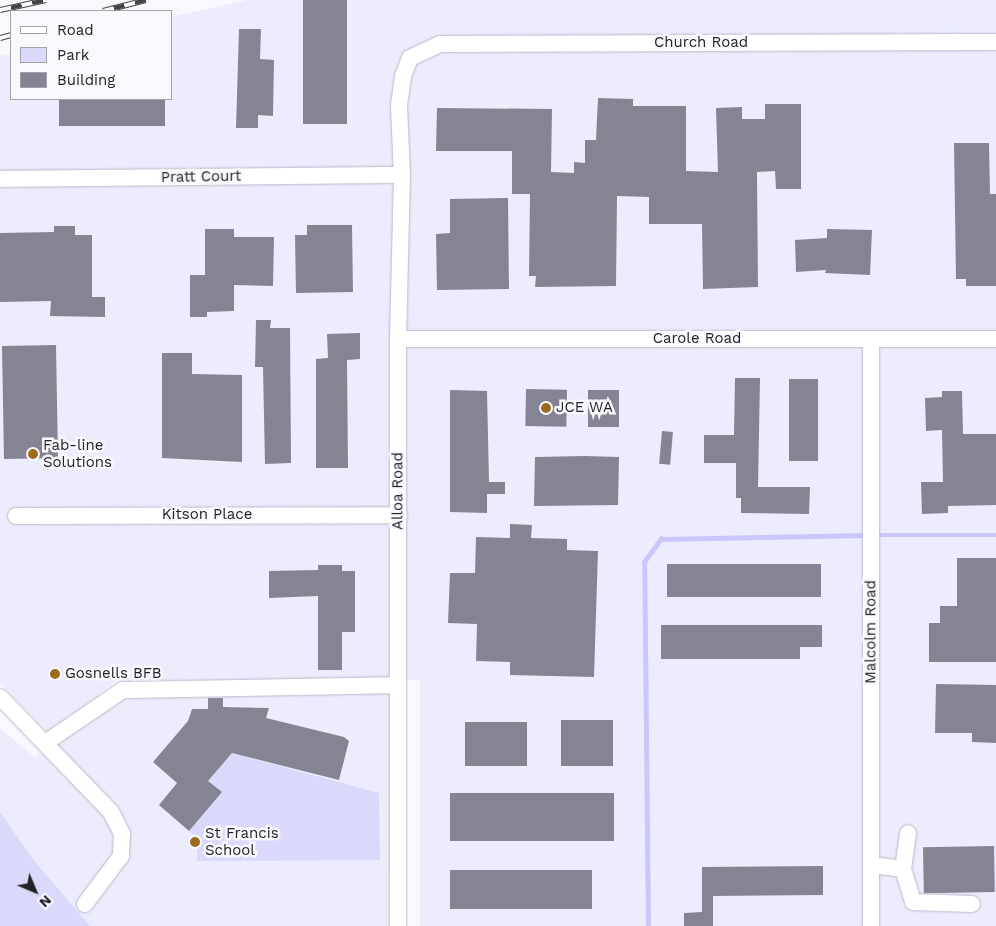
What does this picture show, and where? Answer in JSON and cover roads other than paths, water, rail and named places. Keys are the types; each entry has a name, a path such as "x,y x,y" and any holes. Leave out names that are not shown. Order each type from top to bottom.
{"street":[{"name":"Church Road","path":"410,58 440,44 996,42"},
{"name":"Alloa Road","path":"398,926 398,339 402,175 399,104 403,76 410,58"},
{"name":"Pratt Court","path":"0,179 402,175"},
{"name":"Carole Road","path":"398,339 996,339"},
{"name":"Malcolm Road","path":"871,339 871,926"},
{"name":"Kitson Place","path":"16,516 399,515"},
{"path":"45,743 123,690 398,685"},
{"path":"0,697 111,812 122,834 121,856 85,904"},
{"path":"908,833 903,868 913,902 972,904"},
{"path":"871,865 903,868"}],"waterway":[{"path":"648,926 644,562 661,539 867,535"},
{"path":"875,535 996,535"}],"railway":[{"path":"0,10 46,0"},
{"path":"107,10 146,0"},
{"path":"0,38 10,35"}],"place":[{"name":"JCE WA","path":"546,408"},
{"name":"Fab-line Solutions","path":"33,454"},
{"name":"Gosnells BFB","path":"55,674"},
{"name":"St Francis School","path":"195,842"}]}
